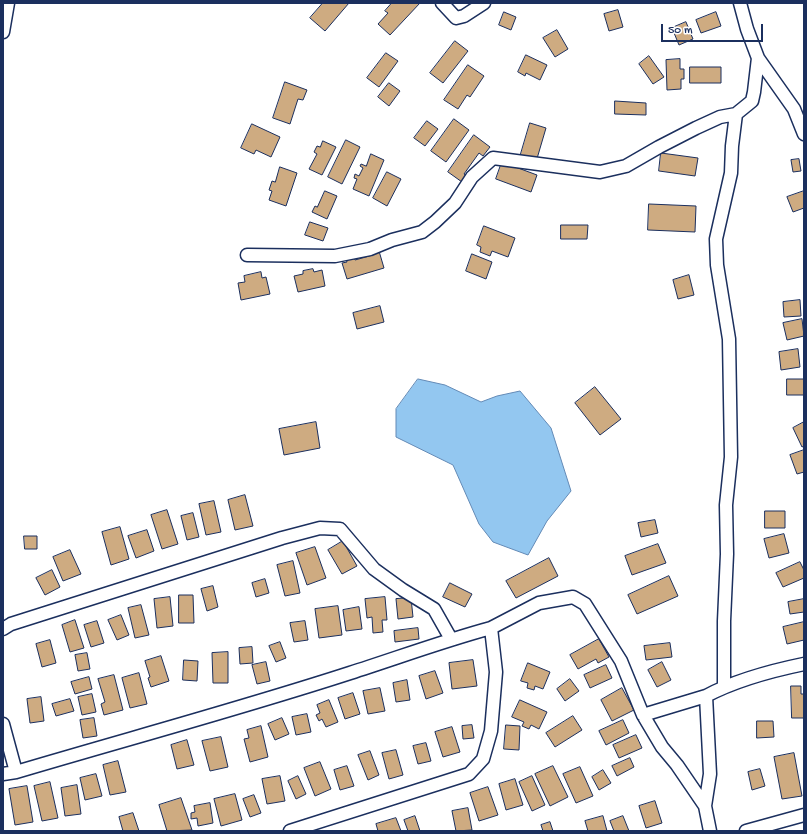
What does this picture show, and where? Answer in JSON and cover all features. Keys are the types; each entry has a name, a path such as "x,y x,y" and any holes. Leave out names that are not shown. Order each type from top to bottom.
{"street":[{"path":"3,32 8,3"},
{"path":"442,3 456,18 464,16 484,3"},
{"path":"740,3 747,29 758,58 781,88 799,108 804,134"},
{"path":"247,255 335,256 370,249 392,240 422,232 435,222 455,202 472,177 493,158 600,172 626,166 702,125 720,117 736,114 752,101 758,58"},
{"path":"724,686 724,620 727,554 726,505 731,457 728,339 717,265 716,239 731,173 732,146 736,114"},
{"path":"3,629 11,624 282,538 320,528 340,529 374,569 403,590 434,609 451,639"},
{"path":"3,774 16,772 342,676 451,639 491,628 539,603 573,597 585,604 621,661 643,715 662,747 677,765 705,806"},
{"path":"290,831 469,774 483,759 491,731 496,672 491,628"},
{"path":"643,715 706,696 724,686 804,664"},
{"path":"706,696 710,774 705,806 710,831"},
{"path":"3,724 16,772"},
{"path":"746,831 789,826 804,815"}],"water":[{"path":"418,379 445,385 481,402 497,396 520,391 551,428 571,491 547,521 528,555 493,542 479,524 453,465 396,437 396,409"}],"building":[{"path":"323,3 349,3 325,31 310,18"},
{"path":"392,3 420,3 390,35 378,24 388,13 385,11"},
{"path":"618,10 623,27 609,31 604,14"},
{"path":"504,12 516,17 511,30 499,25"},
{"path":"716,12 721,26 701,33 696,20"},
{"path":"686,22 693,39 679,45 672,28"},
{"path":"557,30 568,49 555,57 543,38"},
{"path":"455,41 468,51 443,83 430,73"},
{"path":"386,53 398,61 379,87 367,78"},
{"path":"526,55 547,65 540,80 526,73 525,76 518,72"},
{"path":"649,56 664,77 653,84 639,64"},
{"path":"680,59 680,69 684,69 684,79 681,79 681,89 667,90 666,60"},
{"path":"468,65 484,76 470,97 467,95 458,109 444,100"},
{"path":"690,67 721,67 721,83 690,83"},
{"path":"285,82 307,90 303,100 298,99 290,124 273,118"},
{"path":"389,83 400,91 389,106 378,97"},
{"path":"615,101 646,103 646,115 615,114"},
{"path":"454,119 469,130 446,162 431,151"},
{"path":"427,121 438,129 425,146 414,138"},
{"path":"530,123 546,128 536,162 520,157"},
{"path":"252,124 280,137 271,157 256,150 254,154 241,148"},
{"path":"474,135 490,147 483,156 479,153 464,174 467,176 462,182 448,172"},
{"path":"346,140 360,147 342,184 328,177"},
{"path":"323,141 336,147 322,175 309,169 317,154 314,152 317,146 320,147"},
{"path":"661,153 698,158 695,176 659,171"},
{"path":"371,154 384,160 369,196 353,189 357,179 354,178 355,174 359,176 363,168 360,166 361,164 366,166"},
{"path":"799,159 801,171 793,172 791,160"},
{"path":"502,162 537,175 531,192 496,179"},
{"path":"280,167 297,173 286,206 269,200 272,191 269,190 272,181 275,182"},
{"path":"387,172 401,179 387,206 373,198"},
{"path":"325,191 337,196 327,219 312,212 315,206 317,207"},
{"path":"804,191 804,208 793,212 787,197"},
{"path":"649,204 696,206 695,232 648,230"},
{"path":"310,222 328,228 323,241 305,235"},
{"path":"561,225 588,225 587,239 561,239"},
{"path":"484,226 515,238 508,257 492,251 490,256 480,252 481,247 477,245"},
{"path":"379,251 384,268 347,279 342,263 347,262 346,259 354,257 355,260 373,255 373,253"},
{"path":"472,254 492,262 486,279 466,271"},
{"path":"313,269 314,272 322,270 325,286 298,292 294,276 303,274 303,271"},
{"path":"261,272 262,278 266,277 270,294 241,300 238,283 245,282 244,276"},
{"path":"689,275 694,295 678,299 673,280"},
{"path":"800,300 801,316 784,317 783,302"},
{"path":"380,306 384,322 357,329 353,313"},
{"path":"802,319 804,336 787,340 783,323"},
{"path":"798,349 800,367 781,370 779,352"},
{"path":"787,379 804,379 804,395 787,395"},
{"path":"595,387 621,419 600,435 575,403"},
{"path":"316,422 320,448 284,455 279,429"},
{"path":"804,422 804,446 802,447 793,428"},
{"path":"804,450 804,472 797,474 790,455"},
{"path":"245,495 253,526 235,530 228,500"},
{"path":"214,501 221,532 206,535 199,504"},
{"path":"167,510 178,544 162,549 151,515"},
{"path":"765,511 785,511 785,528 765,528"},
{"path":"193,513 199,537 187,540 181,516"},
{"path":"655,520 658,533 641,537 638,523"},
{"path":"120,527 129,559 111,565 102,532"},
{"path":"147,530 154,551 136,558 128,536"},
{"path":"784,534 789,553 769,558 764,539"},
{"path":"24,536 37,536 37,549 25,549"},
{"path":"343,541 357,566 342,574 328,550"},
{"path":"658,544 666,563 632,575 625,556"},
{"path":"315,547 326,578 307,585 296,553"},
{"path":"70,550 81,574 63,581 53,557"},
{"path":"549,558 558,576 516,598 506,581"},
{"path":"293,561 300,593 285,596 277,565"},
{"path":"800,562 804,570 804,578 783,587 776,573"},
{"path":"52,570 60,587 45,595 36,578"},
{"path":"669,576 678,596 637,614 628,595"},
{"path":"265,579 269,593 256,597 252,583"},
{"path":"450,583 472,594 465,607 443,597"},
{"path":"213,586 218,607 207,611 201,589"},
{"path":"179,595 193,595 194,623 179,623"},
{"path":"170,597 173,626 157,628 154,599"},
{"path":"385,597 387,620 382,620 383,632 373,633 372,617 367,618 365,599"},
{"path":"411,598 413,617 398,619 396,599"},
{"path":"804,599 804,612 790,614 788,602"},
{"path":"141,605 149,635 135,638 128,608"},
{"path":"338,606 342,635 319,638 315,609"},
{"path":"359,607 362,629 346,631 343,610"},
{"path":"121,615 129,635 117,640 108,620"},
{"path":"75,620 84,648 70,652 62,625"},
{"path":"97,621 104,643 91,647 84,625"},
{"path":"305,621 308,640 294,642 290,623"},
{"path":"804,622 804,640 787,644 783,627"},
{"path":"418,628 419,639 395,642 394,631"},
{"path":"599,639 609,657 598,663 596,659 578,669 570,655"},
{"path":"50,640 56,663 42,667 36,644"},
{"path":"280,642 286,658 276,662 269,646"},
{"path":"670,643 672,657 646,660 644,646"},
{"path":"252,647 253,663 240,664 239,648"},
{"path":"228,652 228,683 213,683 212,653"},
{"path":"87,653 90,669 78,671 75,655"},
{"path":"161,656 169,681 151,687 148,678 150,677 145,661"},
{"path":"184,660 198,661 197,681 183,680"},
{"path":"473,660 477,686 452,689 449,663"},
{"path":"266,662 270,681 257,684 252,665"},
{"path":"662,662 671,680 657,687 648,670"},
{"path":"528,663 550,672 543,689 535,686 534,690 527,688 528,683 521,681"},
{"path":"606,665 612,678 590,688 584,675"},
{"path":"435,671 443,693 426,699 419,676"},
{"path":"139,673 147,704 130,708 122,678"},
{"path":"114,675 123,710 104,715 101,704 105,702 98,679"},
{"path":"89,677 92,689 75,694 71,682"},
{"path":"570,679 579,691 565,701 557,689"},
{"path":"407,680 410,700 396,702 393,683"},
{"path":"791,686 801,686 801,694 804,694 804,718 792,718"},
{"path":"380,688 385,711 368,714 363,691"},
{"path":"622,688 634,710 612,721 601,700"},
{"path":"353,693 360,714 345,719 338,698"},
{"path":"92,694 96,712 82,715 78,697"},
{"path":"41,697 44,721 30,723 27,699"},
{"path":"70,699 74,711 56,716 52,704"},
{"path":"329,700 338,722 326,727 322,719 319,721 316,715 320,713 317,705"},
{"path":"520,700 547,712 539,729 531,725 529,729 522,726 524,722 512,717"},
{"path":"307,714 311,732 296,735 292,717"},
{"path":"573,716 582,730 555,747 546,733"},
{"path":"94,718 97,736 83,738 80,720"},
{"path":"282,718 289,734 275,740 268,724"},
{"path":"623,720 629,733 606,745 599,731"},
{"path":"757,721 773,721 774,737 757,738"},
{"path":"472,725 474,738 463,739 462,726"},
{"path":"506,725 520,726 519,750 504,749"},
{"path":"261,726 268,757 250,762 244,739 249,738 247,730"},
{"path":"452,727 460,752 443,757 435,732"},
{"path":"636,735 642,748 619,758 613,745"},
{"path":"221,737 228,767 210,771 202,741"},
{"path":"187,740 194,765 177,769 171,745"},
{"path":"426,743 431,761 418,764 413,746"},
{"path":"396,750 403,775 389,779 382,753"},
{"path":"370,751 379,775 368,780 358,755"},
{"path":"794,753 802,796 782,799 774,757"},
{"path":"630,758 634,767 617,776 612,766"},
{"path":"118,761 126,792 110,795 103,765"},
{"path":"320,762 331,789 315,796 304,768"},
{"path":"347,766 354,786 340,790 334,770"},
{"path":"553,766 568,797 550,806 535,774"},
{"path":"580,767 593,796 576,803 563,774"},
{"path":"760,769 765,786 752,790 748,772"},
{"path":"603,770 611,783 599,790 592,777"},
{"path":"96,774 102,796 85,800 80,778"},
{"path":"280,776 285,801 267,804 262,779"},
{"path":"298,776 306,794 296,799 288,781"},
{"path":"532,776 545,805 532,811 519,782"},
{"path":"515,779 523,805 506,810 499,784"},
{"path":"50,782 58,818 42,821 34,786"},
{"path":"77,785 81,814 65,816 61,788"},
{"path":"27,786 33,822 15,825 9,789"},
{"path":"488,787 498,815 479,821 470,793"},
{"path":"235,794 242,820 221,826 214,799"},
{"path":"254,795 261,813 250,817 243,799"},
{"path":"181,798 192,830 167,831 159,805"},
{"path":"655,801 662,823 646,828 639,806"},
{"path":"210,803 213,823 198,826 197,818 191,819 191,813 195,812 194,806"},
{"path":"468,808 472,830 456,831 452,811"},
{"path":"133,813 139,831 123,831 119,817"},
{"path":"415,816 420,831 408,831 404,820"},
{"path":"603,816 607,831 588,831 585,821"},
{"path":"623,816 629,831 614,831 610,821"},
{"path":"396,818 401,831 378,831 376,824"},
{"path":"550,822 553,831 543,831 541,825"}]}
